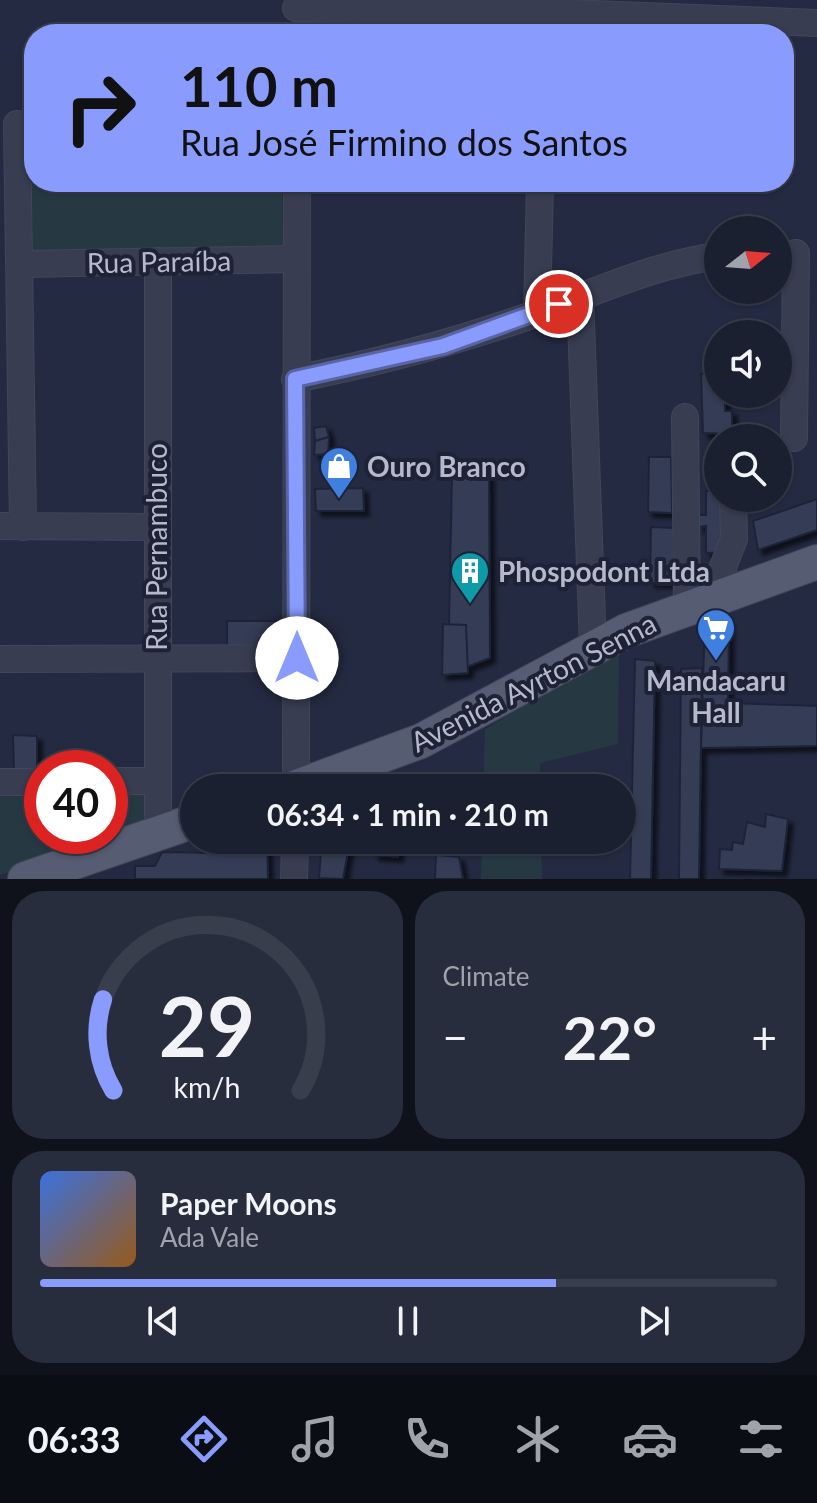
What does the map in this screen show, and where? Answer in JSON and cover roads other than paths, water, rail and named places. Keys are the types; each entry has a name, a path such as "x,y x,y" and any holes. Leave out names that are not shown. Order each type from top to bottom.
{"main road":[{"name":"Avenida Ayrton Senna","path":"333,774 421,741 687,597 729,592 817,562"},
{"path":"25,879 180,826"}],"street":[{"path":"296,14 544,15 817,23"},
{"path":"17,124 22,264 11,526 156,527"},
{"path":"295,774 297,192"},
{"path":"537,313 540,192"},
{"path":"794,438 797,253"},
{"name":"Rua Paraíba","path":"22,264 296,259"},
{"path":"295,379 443,346 660,267 704,259"},
{"name":"Rua Pernambuco","path":"158,261 158,833"},
{"path":"580,295 593,647"},
{"path":"685,417 687,597"},
{"path":"729,592 722,569 734,539 733,512"},
{"path":"0,659 297,658"},
{"path":"128,781 156,781"},
{"path":"0,782 24,782"},
{"path":"294,879 295,854"}],"place":[{"name":"Ouro Branco","path":"339,500"},
{"name":"Phospodont Ltda","path":"470,605"},
{"name":"Mandacaru Hall","path":"716,662"}]}
